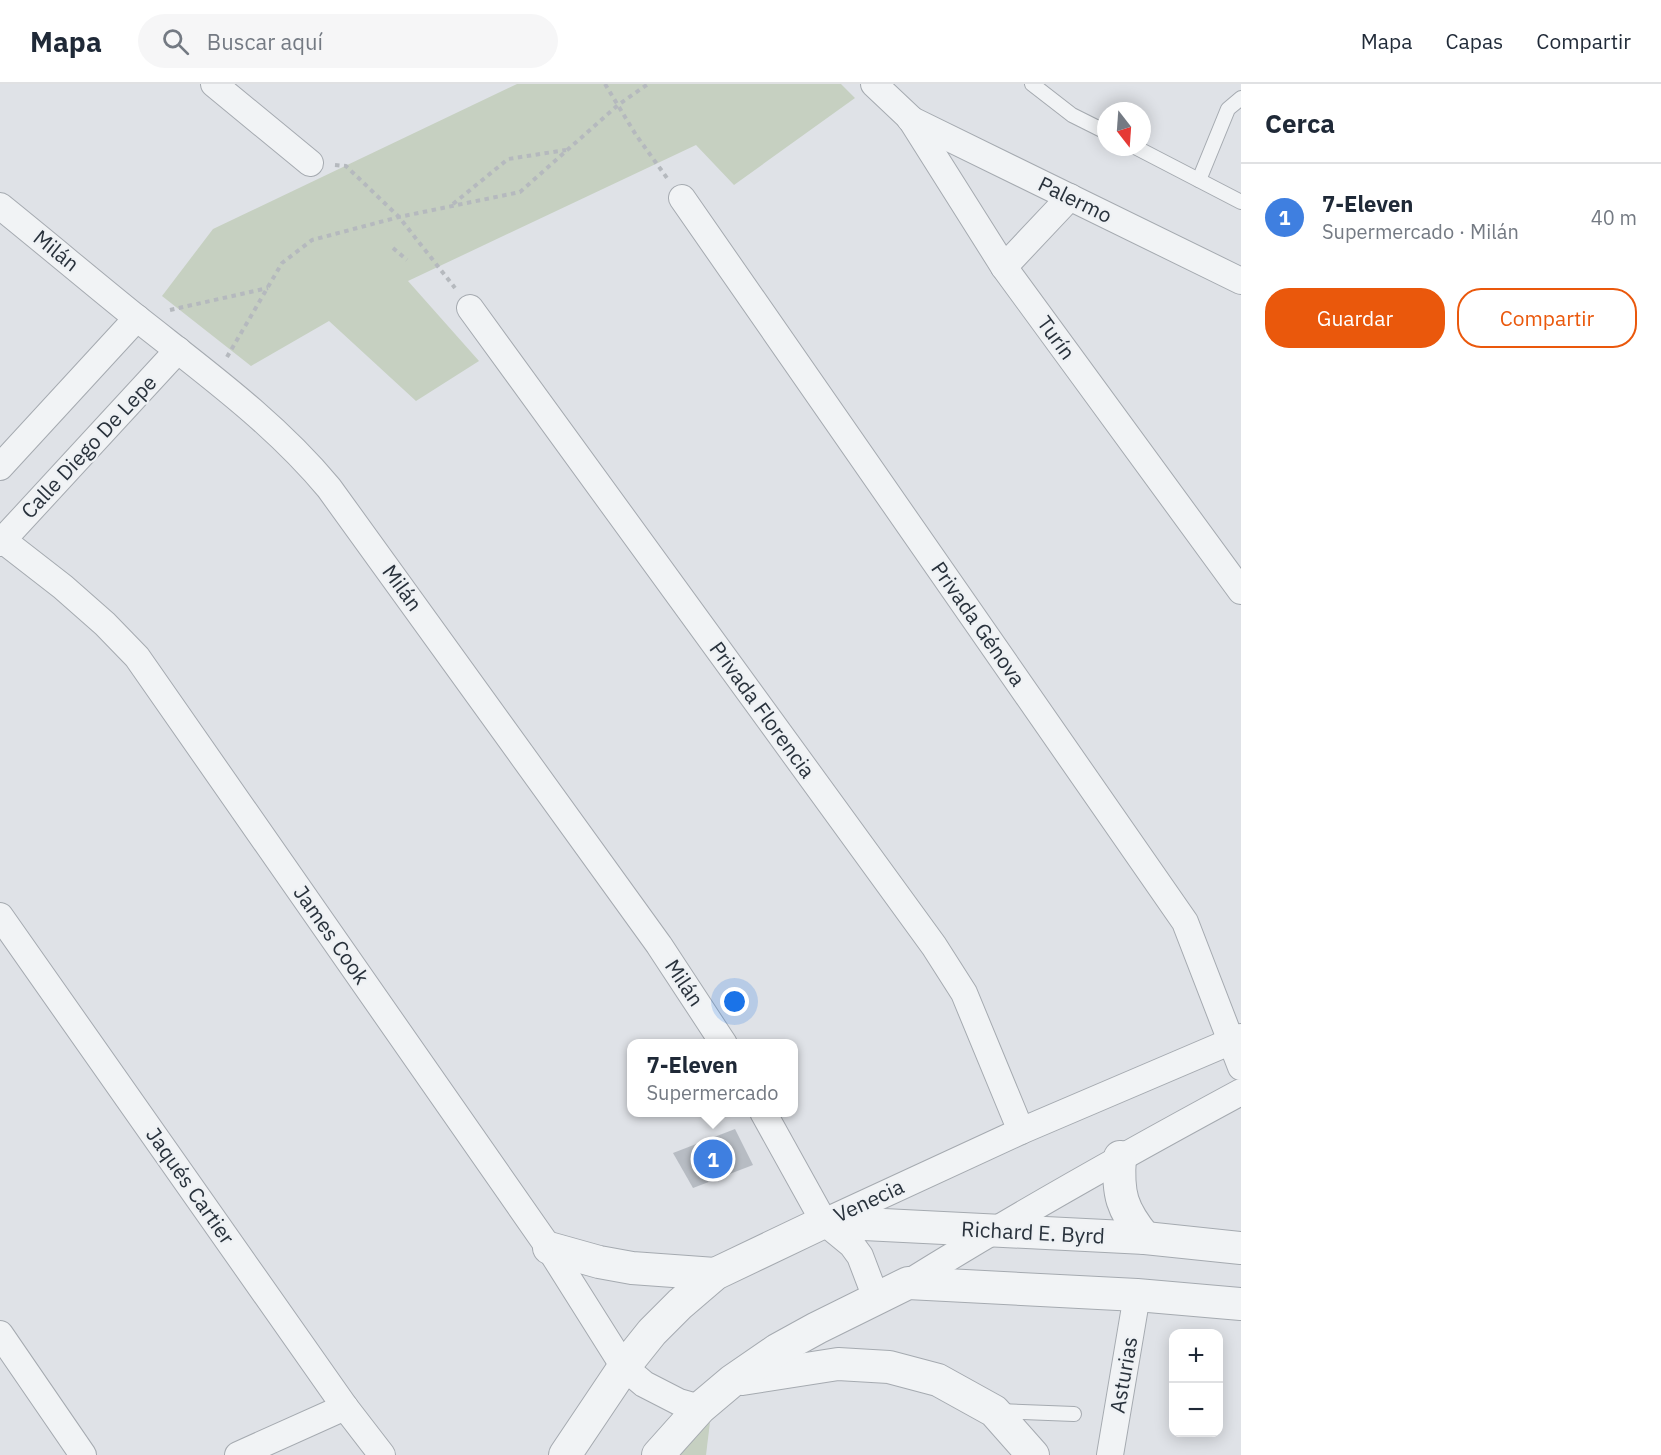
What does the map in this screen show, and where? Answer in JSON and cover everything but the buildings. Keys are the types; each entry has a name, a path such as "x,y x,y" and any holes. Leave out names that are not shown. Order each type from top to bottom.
{"street":[{"path":"214,84 310,163"},
{"name":"Turín","path":"874,84 910,118 1004,267 1241,591"},
{"name":"Palermo","path":"910,118 1241,281"},
{"path":"1004,267 1070,197"},
{"name":"Privada Génova","path":"682,198 1185,922 1236,1039 1241,1066"},
{"name":"Milán","path":"0,206 137,318 215,378 287,442 329,488 658,945 721,1039"},
{"name":"Privada Florencia","path":"470,308 934,946 964,993 1021,1131"},
{"path":"0,467 137,318"},
{"name":"Calle Diego De Lepe","path":"1,541 178,350"},
{"name":"James Cook","path":"1,541 63,586 137,657 549,1248 624,1367 645,1384 679,1402 700,1408"},
{"name":"Jaqués Cartier","path":"0,916 345,1407 382,1455"},
{"name":"Venecia","path":"566,1455 624,1367 652,1332 715,1274 1021,1131 1236,1039"},
{"path":"658,1455 700,1408 732,1381 777,1350 908,1283 991,1231 1120,1157 1241,1092"},
{"path":"766,1117 824,1222 852,1245 860,1256 876,1298"},
{"path":"1120,1157 1121,1198 1129,1218 1145,1238"},
{"name":"Richard E. Byrd","path":"824,1222 1145,1238 1241,1248"},
{"path":"549,1248 599,1262 632,1268 715,1274"},
{"path":"908,1283 1137,1295 1241,1304"},
{"name":"Asturias","path":"1110,1455 1137,1295"},
{"path":"0,1334 82,1455"},
{"path":"732,1381 838,1364 889,1367 938,1380 994,1411 1033,1455"},
{"path":"238,1455 345,1407"}],"lane":[{"path":"1032,84 1072,115 1097,128"},
{"path":"1199,180 1228,109 1241,98"},
{"path":"1151,155 1241,202"},
{"path":"994,1411 1074,1414"}],"path":[{"path":"605,84 636,135 682,198"},
{"path":"215,378 282,263 312,240 399,217 520,192 618,105 648,84"},
{"path":"450,206 508,159 567,150"},
{"path":"310,163 346,166 399,217 470,308"},
{"path":"393,248 407,260"},
{"path":"137,318 268,288"}],"green space":[{"path":"517,84 841,84 855,98 734,185 696,145 408,281 479,361 416,401 329,321 251,366 162,296 213,229"},
{"path":"710,1422 706,1455 678,1455"}],"place":[{"name":"7-Eleven","path":"713,1159"}]}
